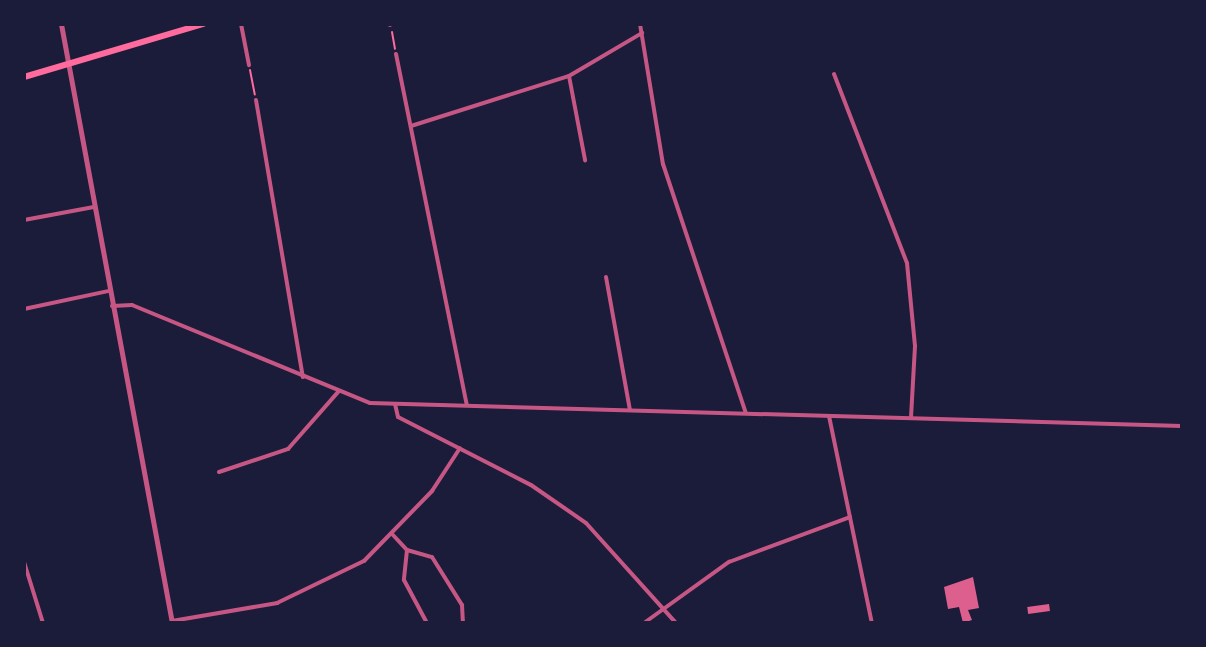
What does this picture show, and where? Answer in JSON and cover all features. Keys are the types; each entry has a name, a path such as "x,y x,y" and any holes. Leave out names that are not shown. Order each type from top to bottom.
{"main road":[{"path":"24,77 203,24"}],"street":[{"path":"61,24 172,622 277,603 364,561 393,535 460,448"},
{"path":"241,24 249,65"},
{"path":"640,24 663,164 746,413"},
{"path":"411,126 569,76 642,33"},
{"path":"396,54 467,406"},
{"path":"834,74 907,263 915,346 911,418"},
{"path":"569,76 585,160"},
{"path":"256,100 303,377"},
{"path":"24,220 94,207"},
{"path":"606,277 630,410"},
{"path":"24,309 109,291"},
{"path":"112,306 132,305 338,392 395,404 1182,426"},
{"path":"219,472 288,449 338,392"},
{"path":"395,404 398,417 460,448 586,523 668,607 676,623"},
{"path":"829,416 872,623"},
{"path":"644,623 771,541 850,517"},
{"path":"393,535 407,550 432,557 462,605 463,623"},
{"path":"407,550 404,580 427,623"},
{"path":"24,562 43,623"}],"path":[{"path":"390,24 396,54"},
{"path":"249,65 256,100"}],"building":[{"path":"973,577 979,608 968,610 972,620 963,623 959,607 948,609 944,587"},
{"path":"1049,604 1050,611 1028,614 1027,607"}]}
